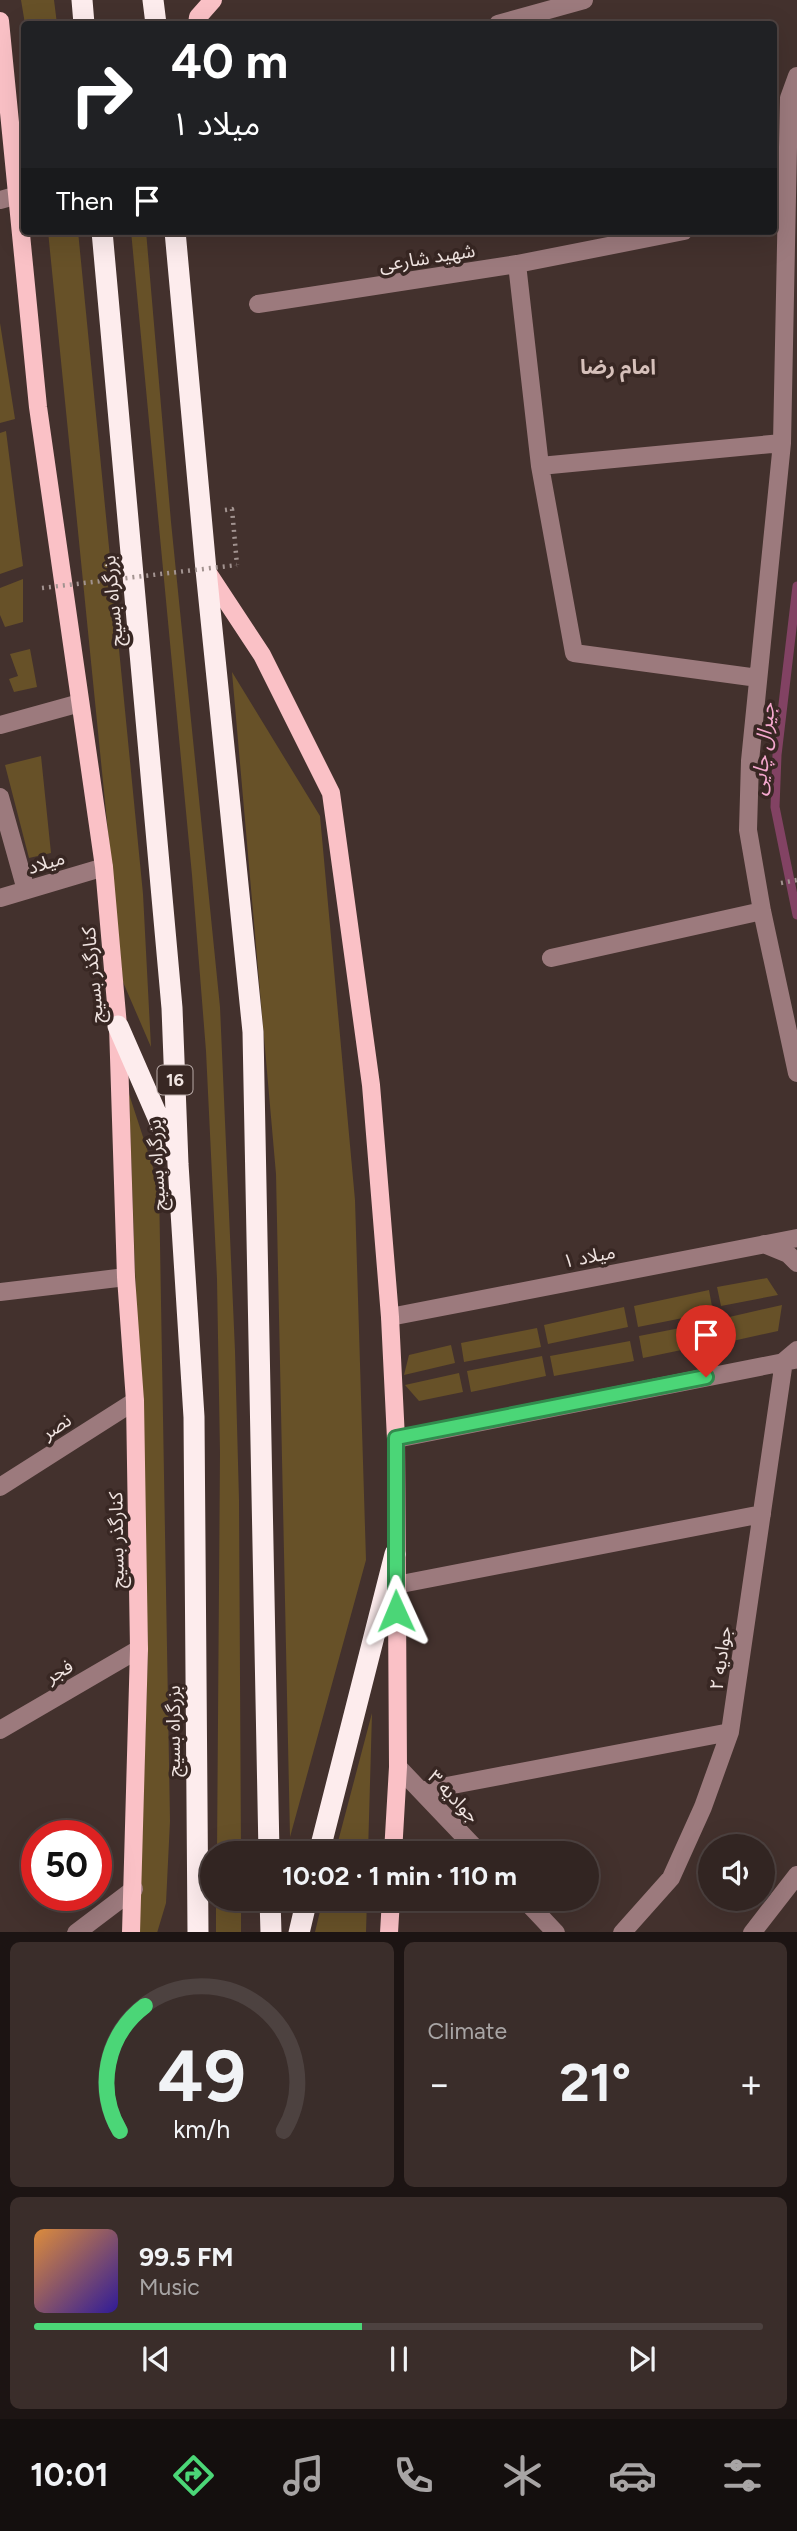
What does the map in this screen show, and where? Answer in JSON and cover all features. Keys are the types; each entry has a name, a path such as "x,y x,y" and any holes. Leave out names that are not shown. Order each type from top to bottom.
{"highway":[{"path":"82,0 84,21"},
{"path":"153,0 156,21"},
{"name":"بزرگراه بسیج","path":"102,235 172,1008 178,1164 194,1417 196,1928"},
{"path":"175,235 253,1032 269,1841"},
{"path":"118,1026 178,1164"},
{"path":"322,1841 396,1554"},
{"path":"270,1911 271,1932"},
{"path":"299,1932 304,1911"}],"main road":[{"path":"197,21 213,0"},
{"name":"کنارگذر بسیج","path":"0,21 9,197 104,867 118,1026 126,1277 135,1401 139,1649 131,1932"},
{"path":"206,570 262,655 331,793 371,1085 390,1317 396,1438 398,1767 394,1841"},
{"path":"389,1932 390,1911"}],"street":[{"path":"509,21 584,0"},
{"path":"797,76 789,98 780,212 782,443 750,761 748,830 762,911 797,1073"},
{"name":"شهید شارعی","path":"258,304 517,264 664,235"},
{"path":"517,264 540,466 574,653 758,678"},
{"path":"540,466 782,443"},
{"path":"0,725 80,703"},
{"path":"0,797 26,890"},
{"name":"میلاد","path":"0,898 104,867"},
{"path":"551,958 762,911"},
{"name":"میلاد ۱","path":"390,1317 797,1238"},
{"path":"764,1244 788,1254 797,1263"},
{"path":"0,1292 126,1277"},
{"path":"396,1438 793,1357"},
{"name":"جوادیه ۲","path":"623,1932 671,1878 703,1807 730,1732 762,1514 793,1357"},
{"name":"نصر","path":"0,1487 135,1401"},
{"path":"396,1585 762,1514"},
{"name":"فجر","path":"0,1730 139,1649"},
{"path":"421,1791 730,1732"},
{"name":"جوادیه ۳","path":"398,1767 469,1841"},
{"path":"753,1932 797,1875"},
{"path":"77,1932 134,1889"},
{"path":"535,1911 555,1932"}],"path":[{"path":"43,588 237,565 232,509"},
{"path":"771,884 797,880"}],"shaded area":[{"path":"21,0 54,0 57,21 24,21"},
{"path":"48,235 78,235 143,894 151,1047 123,982"},
{"path":"131,235 146,235 171,522 220,1007 239,1500 241,1841 217,1841 220,1453 217,1279 206,1051"},
{"path":"0,323 15,419 0,423"},
{"path":"6,431 23,566 0,574 0,433"},
{"path":"23,579 23,622 5,627 0,615 0,588"},
{"path":"30,649 37,687 14,692 9,679 18,676 10,654"},
{"path":"232,672 320,816 355,1200 366,1560 290,1837 276,1174"},
{"path":"41,756 51,853 29,858 5,765"},
{"path":"129,1094 159,1186 170,1821 166,1903 157,1932 139,1932 148,1649"},
{"path":"767,1278 778,1295 721,1306 717,1287"},
{"path":"709,1290 713,1312 638,1327 634,1306"},
{"path":"782,1305 778,1331 728,1342 725,1318"},
{"path":"624,1307 628,1327 548,1344 544,1325"},
{"path":"716,1321 720,1342 643,1358 639,1336"},
{"path":"537,1328 541,1347 464,1362 461,1343"},
{"path":"630,1341 634,1361 554,1376 550,1356"},
{"path":"451,1345 455,1363 404,1375 409,1355"},
{"path":"542,1356 546,1376 471,1392 467,1371"},
{"path":"459,1373 463,1392 419,1401 405,1385"},
{"path":"372,1713 368,1841 338,1841"},
{"path":"216,1911 241,1911 241,1932 216,1932"},
{"path":"320,1911 367,1911 366,1932 315,1932"}],"waterway":[{"name":"جیرال چایی","path":"797,586 777,755 775,807 797,915"}],"district":[{"name":"امام رضا","path":"618,367"}],"route":[{"path":"396,1611 396,1438 706,1377"}]}
